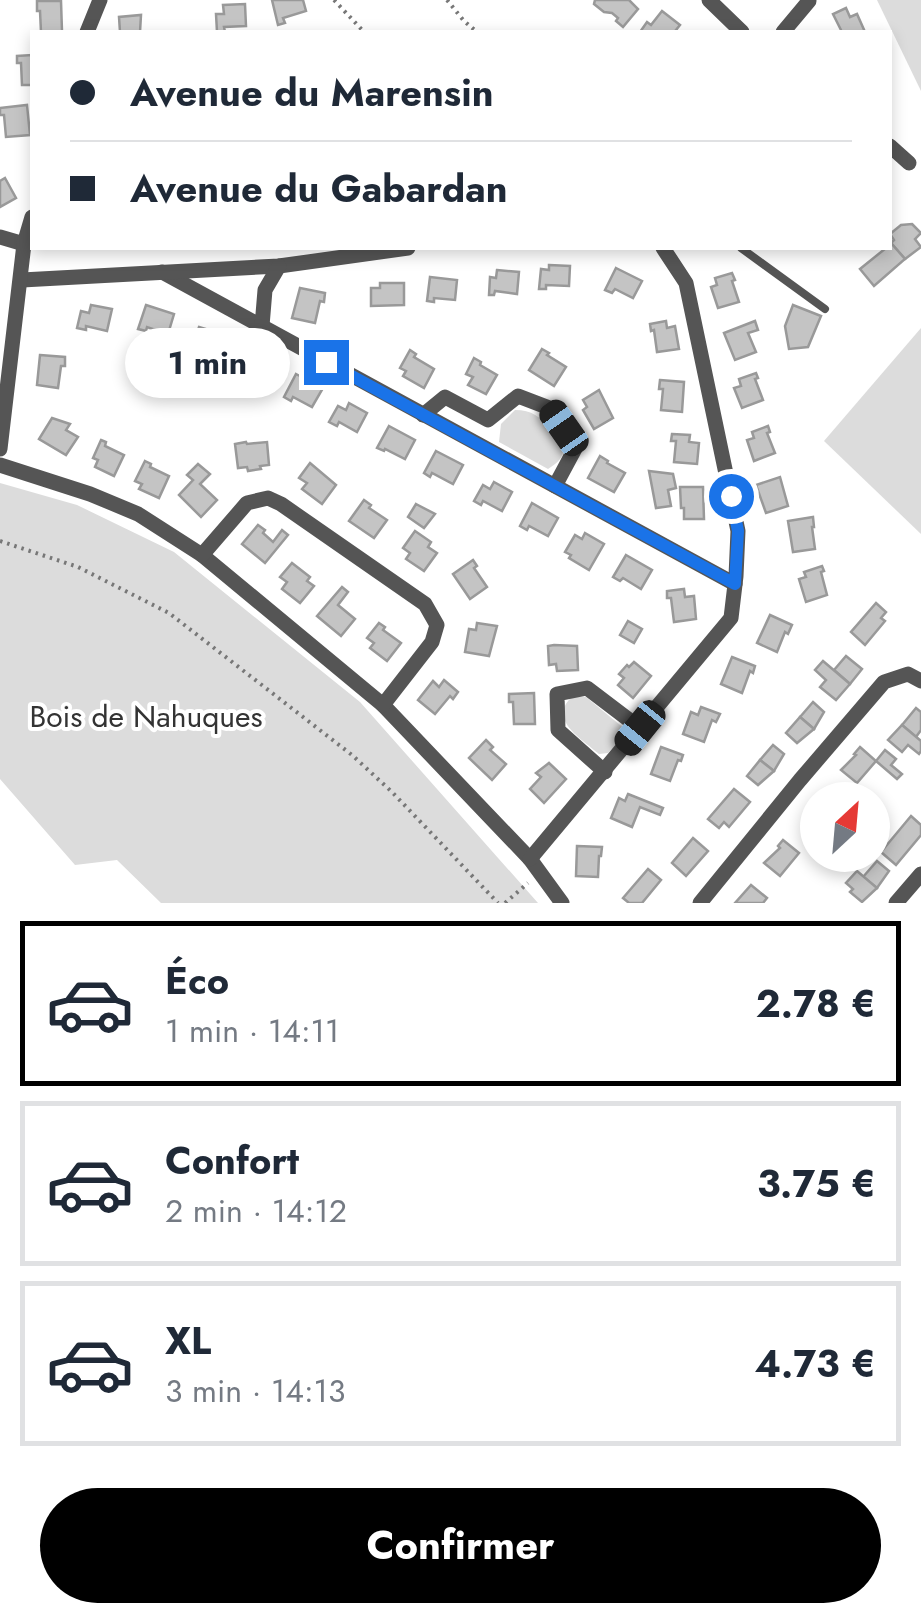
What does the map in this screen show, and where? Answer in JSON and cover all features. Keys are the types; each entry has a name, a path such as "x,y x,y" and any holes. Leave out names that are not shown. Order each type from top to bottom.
{"street":[{"path":"88,30 100,0"},
{"path":"709,0 740,30"},
{"path":"785,30 809,1"},
{"path":"892,148 909,162"},
{"path":"0,449 2,408 30,224"},
{"path":"0,237 24,244"},
{"path":"22,280 279,266 394,250"},
{"path":"530,860 731,618 738,531 686,283 664,250"},
{"path":"262,326 265,290 279,266"},
{"path":"162,272 735,584"},
{"path":"423,416 445,397 488,420 518,396 552,410 577,446 556,486"},
{"path":"0,465 138,514 202,555 383,705 530,860 562,903"},
{"path":"202,555 246,502 268,498 425,604 437,625 432,642 383,705"},
{"path":"700,903 884,682 908,674 921,681"},
{"path":"605,772 558,730 557,694 587,688 640,728"},
{"path":"896,903 918,884"}],"lane":[{"path":"744,250 825,309"}],"path":[{"path":"334,0 362,30"},
{"path":"448,0 474,30"},
{"path":"0,542 78,567 169,612 352,755 498,903"},
{"path":"505,903 531,882 538,891"}],"green space":[{"path":"877,0 921,0 921,91 892,30"},
{"path":"921,328 921,534 824,441"},
{"path":"515,410 539,418 560,441 562,455 548,469 499,442 501,424"},
{"name":"Bois de Nahuques","path":"0,483 77,505 174,552 360,702 538,903 161,903 117,860 75,865 0,779"},
{"path":"573,696 586,697 625,729 625,736 608,753 599,754 565,721 563,713"}],"building":[{"path":"272,0 303,0 306,11 283,18 285,23 278,25"},
{"path":"595,0 629,0 638,9 623,27 612,13 594,4"},
{"path":"37,1 61,1 62,30 41,30"},
{"path":"245,4 246,26 217,30 216,14 224,14 223,5"},
{"path":"846,8 850,17 857,14 864,30 841,30 833,14"},
{"path":"662,11 680,25 676,30 641,30 647,22 651,25"},
{"path":"141,15 140,30 120,30 119,17"},
{"path":"30,55 30,85 22,85 17,56"},
{"path":"27,105 30,135 6,137 0,108"},
{"path":"5,178 16,198 0,207 0,181"},
{"path":"912,224 921,233 915,239 921,247 905,259 892,244 892,232 901,225"},
{"path":"892,244 905,259 874,286 860,269 884,250 892,250"},
{"path":"549,265 570,266 569,286 546,285 546,289 539,289 541,269 549,270"},
{"path":"616,268 642,281 633,298 615,289 612,293 605,290"},
{"path":"497,270 519,272 517,294 495,291 489,295 490,277 496,278"},
{"path":"732,273 739,302 718,308 711,287 717,285 715,278"},
{"path":"430,277 457,280 455,300 427,301"},
{"path":"380,283 404,283 404,305 371,306 371,288 380,288"},
{"path":"300,288 325,293 315,323 292,318"},
{"path":"91,305 112,309 107,331 77,328 81,311 89,313"},
{"path":"146,305 174,314 168,334 147,327 146,331 138,329"},
{"path":"793,305 821,316 808,347 789,349 785,326"},
{"path":"666,321 667,328 675,326 679,349 657,352 650,324"},
{"path":"755,321 758,330 748,333 756,352 735,360 724,333"},
{"path":"199,327 219,333 213,353 187,348 192,331 197,333"},
{"path":"542,349 566,367 554,386 529,370"},
{"path":"410,350 416,354 414,357 434,369 424,388 403,376 406,371 400,368"},
{"path":"255,351 275,362 264,381 244,370 242,374 235,371 244,355 250,359"},
{"path":"40,355 65,357 58,388 37,385"},
{"path":"474,358 497,375 486,394 468,385 473,377 466,374"},
{"path":"756,373 763,400 742,408 734,388 741,386 739,379"},
{"path":"296,374 323,388 312,407 293,397 291,401 284,397"},
{"path":"660,380 684,382 682,412 661,410"},
{"path":"599,390 613,418 594,429 583,410 587,407 583,400"},
{"path":"349,403 367,413 357,432 339,422 337,426 329,422 338,406 346,410"},
{"path":"52,418 70,424 66,430 78,437 66,455 39,439"},
{"path":"389,426 415,440 405,459 377,448"},
{"path":"768,426 775,453 754,461 747,440 754,438 752,432"},
{"path":"672,434 690,435 689,442 699,443 697,464 674,462 676,441 671,441"},
{"path":"101,440 124,455 114,476 95,467 98,460 93,458"},
{"path":"267,442 269,465 248,471 247,467 238,468 235,444"},
{"path":"436,451 463,465 453,484 424,473"},
{"path":"600,456 625,473 614,492 588,478"},
{"path":"145,461 169,476 159,498 139,489 142,484 135,481"},
{"path":"310,463 336,485 322,504 302,489 307,483 299,478"},
{"path":"198,464 210,474 200,484 217,500 201,517 179,495 193,480 187,475"},
{"path":"649,471 673,474 676,488 668,490 671,506 656,508"},
{"path":"780,477 788,506 766,513 756,485"},
{"path":"494,482 512,492 502,511 483,501 481,505 474,501 483,485 490,489"},
{"path":"680,487 703,487 704,519 684,519"},
{"path":"364,500 387,520 374,538 349,521"},
{"path":"532,503 558,518 548,536 529,526 527,530 520,526"},
{"path":"416,504 435,514 424,528 408,517"},
{"path":"813,517 815,549 793,552 788,521"},
{"path":"258,525 273,542 282,530 288,535 265,563 242,544"},
{"path":"415,531 431,542 428,547 437,553 424,571 406,559 410,553 403,548"},
{"path":"585,533 604,544 589,570 565,552 575,535 582,539"},
{"path":"626,555 652,570 641,589 623,578 620,581 613,577"},
{"path":"473,560 487,587 470,599 453,574"},
{"path":"292,563 310,577 307,581 314,586 300,603 282,589 287,582 280,577"},
{"path":"822,566 827,595 806,602 799,579 806,577 804,572"},
{"path":"342,587 348,592 338,605 355,619 341,636 317,616"},
{"path":"684,589 685,597 694,596 696,619 674,622 667,591"},
{"path":"876,603 886,612 881,618 885,621 865,645 851,632"},
{"path":"770,615 792,625 777,652 757,643"},
{"path":"628,621 642,629 634,643 620,635"},
{"path":"379,623 401,643 387,661 370,648 374,643 367,638"},
{"path":"477,623 497,626 489,656 465,652 469,629 476,630"},
{"path":"548,646 577,646 578,670 557,671 556,664 549,665"},
{"path":"846,656 862,669 850,684 834,670"},
{"path":"732,657 755,666 742,693 721,684"},
{"path":"823,661 850,684 836,700 820,687 826,680 815,670"},
{"path":"634,662 651,676 633,698 618,685 624,678 619,674"},
{"path":"444,680 458,692 435,714 418,700 433,681 439,687"},
{"path":"534,693 535,724 514,724 509,694"},
{"path":"813,702 824,712 814,729 800,717"},
{"path":"701,707 720,714 716,722 712,720 704,742 683,734 691,712 698,715"},
{"path":"916,708 921,712 921,730 916,737 902,725"},
{"path":"800,717 814,729 797,743 786,733"},
{"path":"902,725 921,741 919,754 908,745 902,752 888,740"},
{"path":"486,740 493,747 490,750 506,764 492,780 469,758"},
{"path":"773,745 784,754 774,771 760,760"},
{"path":"661,747 683,755 670,781 651,774"},
{"path":"860,747 876,761 858,782 841,770"},
{"path":"885,750 896,759 891,765 902,774 897,779 876,761"},
{"path":"760,760 774,771 758,785 747,776"},
{"path":"549,763 566,779 544,803 530,789 541,777 536,773"},
{"path":"734,789 750,802 729,827 724,822 719,828 708,819"},
{"path":"628,794 663,808 660,815 640,807 632,827 611,818 619,798 625,801"},
{"path":"911,816 921,825 921,835 896,865 890,860 890,841"},
{"path":"693,838 708,851 686,876 672,863"},
{"path":"783,840 799,853 780,876 764,863"},
{"path":"577,846 602,847 598,877 576,876"},
{"path":"648,869 661,880 642,903 629,903 623,898"},
{"path":"858,872 877,888 862,902 846,883"},
{"path":"867,872 888,872 877,888 863,877"},
{"path":"751,885 767,898 763,903 735,903"}],"route":[{"path":"326,362 735,584 738,531 731,496"}]}
